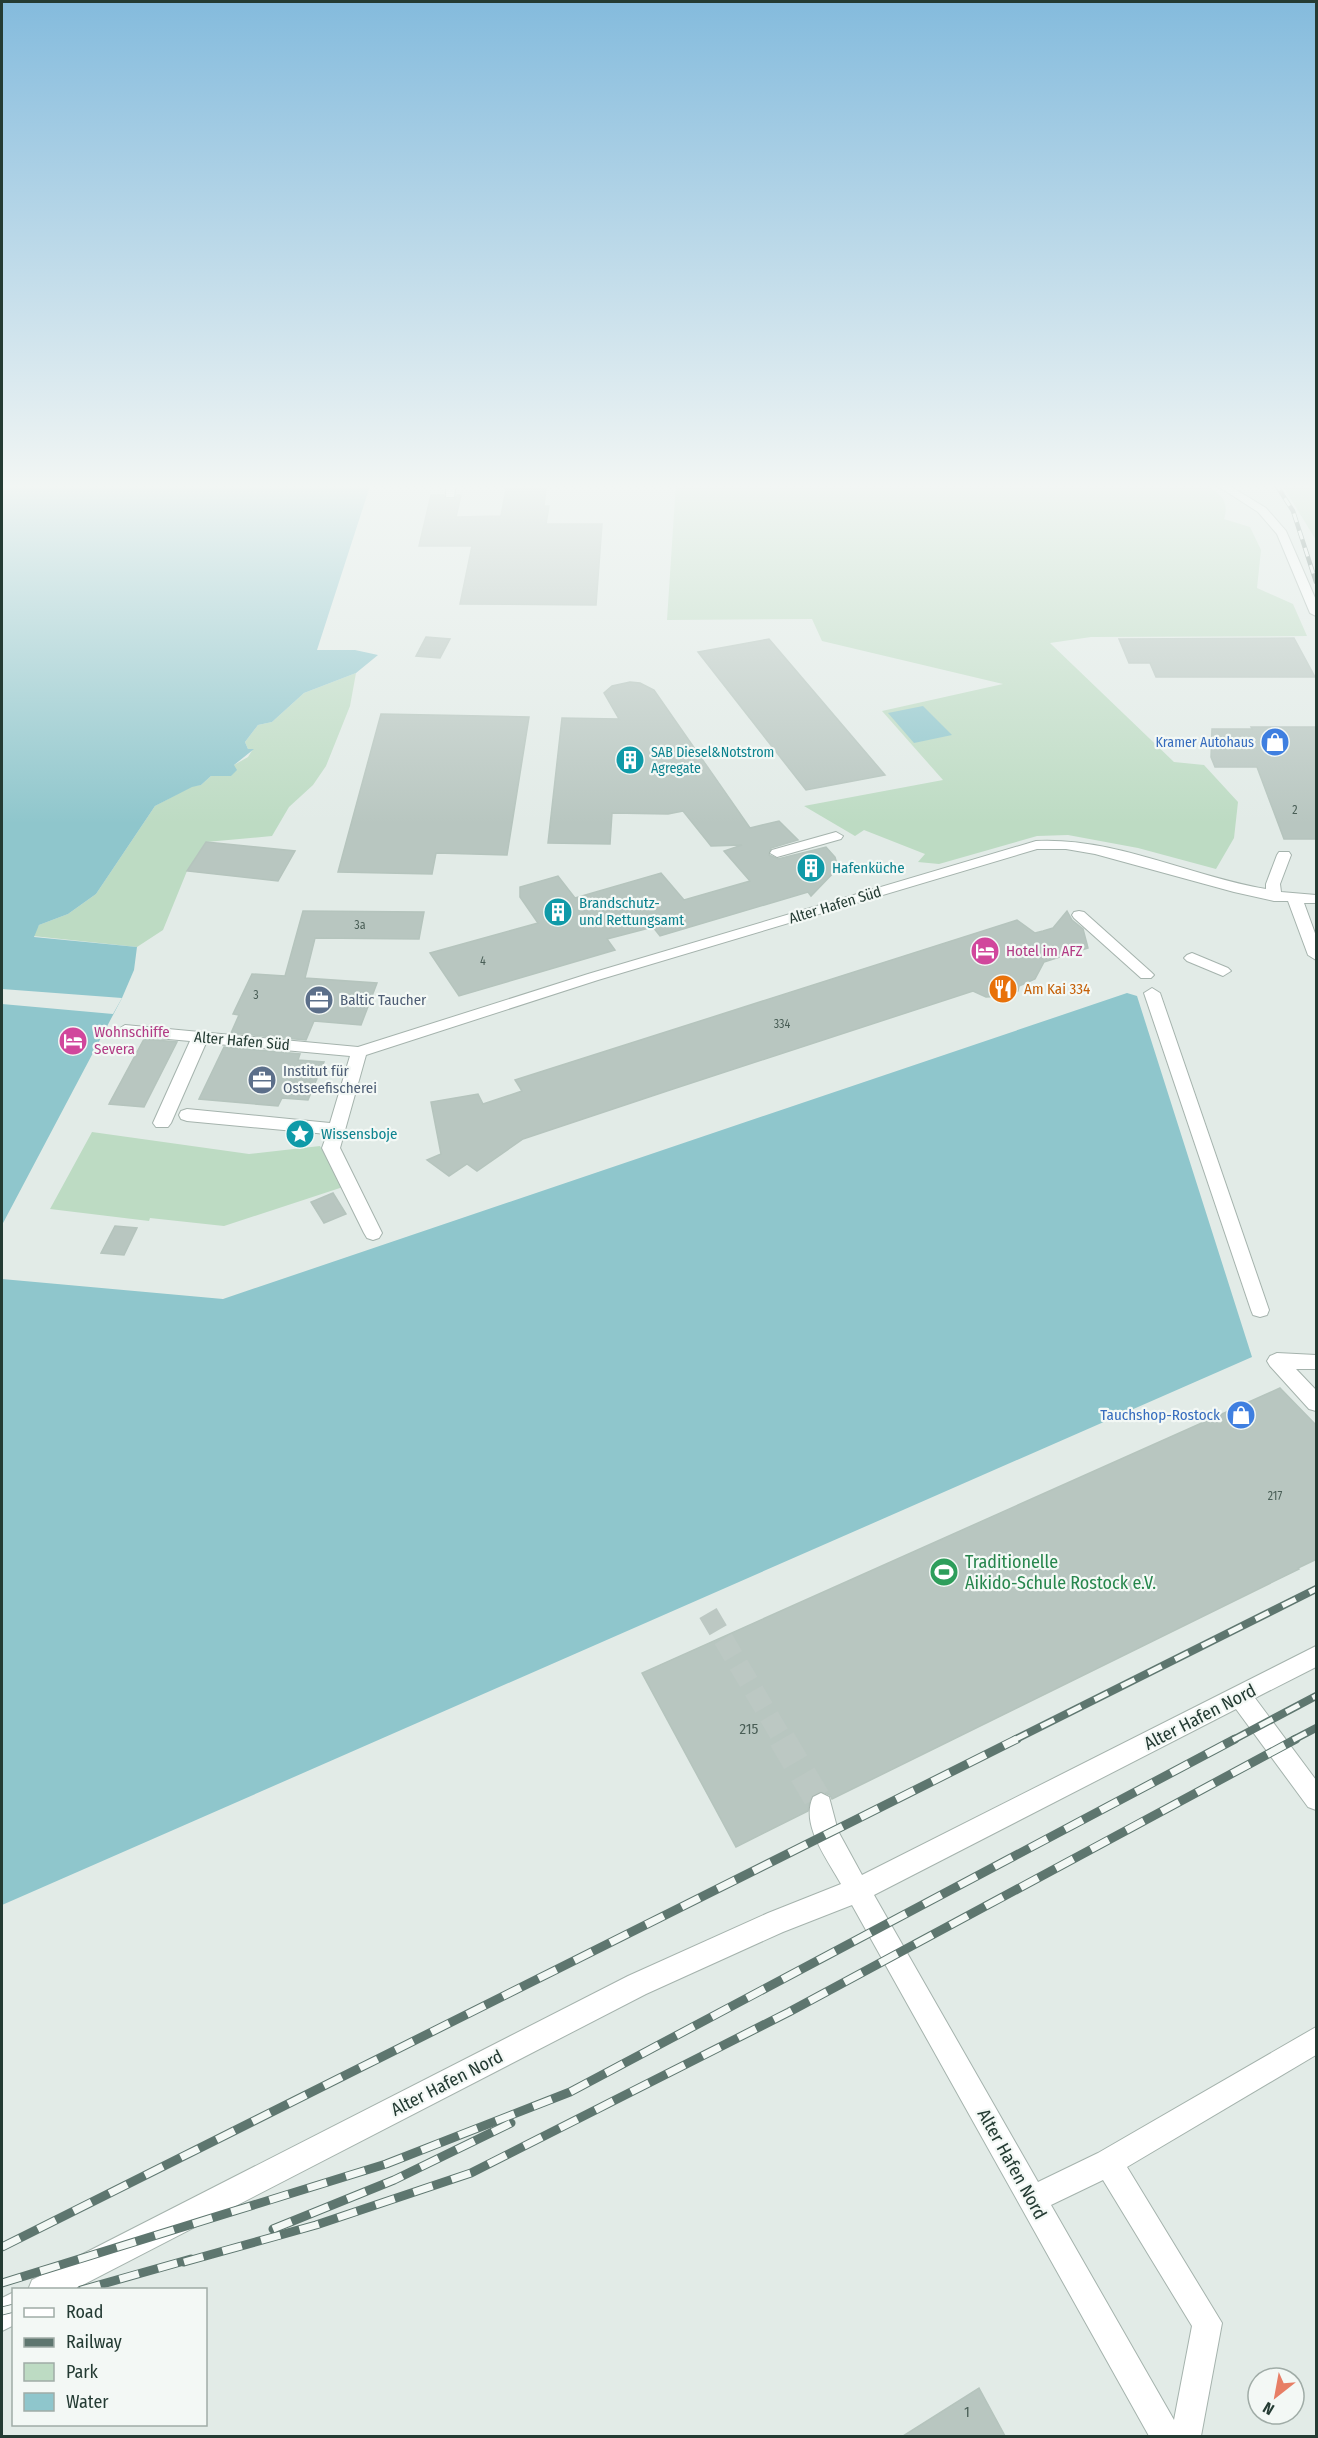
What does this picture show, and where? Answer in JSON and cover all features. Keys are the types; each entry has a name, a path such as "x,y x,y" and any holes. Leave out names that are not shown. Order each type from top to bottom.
{"street":[{"path":"1310,597 1317,613"},
{"path":"777,853 836,836"},
{"name":"Alter Hafen Süd","path":"125,1030 359,1052 593,977 1036,845 1060,843 1088,847 1241,890 1274,897 1317,899"},
{"path":"1274,897 1273,884 1284,855"},
{"path":"1294,899 1317,955"},
{"path":"1079,915 1146,975"},
{"path":"1192,958 1222,970"},
{"path":"1152,993 1260,1310"},
{"path":"162,1123 200,1037"},
{"path":"359,1052 331,1148 373,1233"},
{"path":"187,1115 336,1129"},
{"path":"1317,1362 1277,1361 1317,1403"},
{"name":"Alter Hafen Nord","path":"44,2288 637,1985 777,1922 858,1890 1317,1656"},
{"path":"1240,1696 1317,1799"},
{"name":"Alter Hafen Nord","path":"821,1804 826,1834 1166,2436"},
{"path":"1032,2199 1108,2163 1317,2040"},
{"path":"1108,2163 1207,2323 1186,2436"}],"green space":[{"path":"669,597 1277,597 1293,604 1307,636 1091,637 1050,643 1174,762 1204,765 1238,802 1234,838 1216,869 1138,848 1068,835 1037,836 939,864 918,862 925,854 864,830 855,836 804,806 943,780 882,711 1003,684 822,641 812,619 667,620"},
{"path":"356,673 350,706 326,766 313,785 289,807 272,836 206,842 187,871 163,930 137,947 33,936 39,925 68,914 96,894 155,806 192,786 201,785 211,776 231,776 234,765 248,757 253,749 248,749 245,742 258,725 272,722 304,693"},
{"path":"92,1132 249,1154 320,1146 343,1187 224,1226 150,1218 149,1221 50,1209"}],"water":[{"path":"2,597 334,597 317,650 355,650 378,655 356,673 304,693 272,722 258,725 245,742 248,749 254,749 234,765 237,770 231,776 211,776 201,785 192,787 155,806 96,894 68,914 39,925 34,937 137,947 134,970 122,998 2,1225"},
{"path":"923,706 952,735 914,743 888,713"},
{"path":"1127,993 1137,996 1252,1357 2,1905 2,1279 223,1299"}],"pier":[{"path":"2,989 122,998 113,1014 2,1004"}],"building":[{"path":"461,597 597,597 596,605 460,604"},
{"path":"426,637 450,639 440,658 416,656"},
{"path":"1294,638 1315,677 1156,677 1150,663 1129,663 1119,639"},
{"path":"769,639 885,775 806,790 698,652"},
{"path":"630,682 640,683 654,690 750,828 779,821 798,840 771,848 769,855 778,859 826,847 835,857 837,864 835,871 811,896 808,892 660,936 653,927 607,939 615,950 459,996 430,953 538,923 520,897 520,887 558,876 575,898 661,873 684,900 750,881 724,851 742,845 711,846 683,811 668,814 612,813 610,844 548,843 562,718 619,719 604,693 612,686"},
{"path":"381,714 529,717 507,855 436,853 432,874 338,872"},
{"path":"1251,727 1317,727 1317,839 1284,839 1257,767 1215,767 1211,757 1212,729 1252,729"},
{"path":"206,842 295,851 278,881 187,871"},
{"path":"303,911 424,912 419,939 315,938 305,978 377,983 361,1025 314,1021 306,1040 231,1033 239,1015 233,1014 252,974 285,976"},
{"path":"1067,911 1072,920 1083,929 1088,948 1044,962 1035,979 1019,986 1018,991 1006,996 986,997 973,991 670,1090 523,1139 477,1171 467,1164 449,1176 427,1160 441,1154 431,1102 478,1094 483,1104 522,1091 515,1080 1017,920 1035,933 1053,928"},
{"path":"144,1039 177,1042 144,1107 109,1104"},
{"name":"Institut für Ostseefischerei","path":"224,1047 300,1054 298,1060 324,1062 308,1100 282,1098 278,1106 199,1099"},
{"path":"333,1193 346,1214 324,1223 311,1202"},
{"path":"115,1226 137,1228 124,1255 101,1253"},
{"path":"1280,1388 1317,1426 1317,1559 832,1799 830,1795 820,1791 811,1796 808,1811 736,1847 642,1673"},
{"path":"979,2388 1005,2436 903,2436"}],"tunnel":[{"path":"708,1613 783,1740"},
{"path":"782,1739 821,1805"}],"railway":[{"path":"1014,1740 1316,1589"},
{"path":"1233,1740 1316,1696"},
{"path":"1293,1740 1316,1728"},
{"path":"2,2247 1017,1739"},
{"path":"2,2283 386,2164 570,2092 1235,1739"},
{"path":"184,2262 316,2225 471,2173 789,2012 1296,1739"},
{"path":"273,2229 394,2180 511,2123"},
{"path":"88,2288 191,2259"},
{"path":"2,2311 12,2308"}],"place":[{"name":"Kramer Autohaus","path":"1275,742"},
{"name":"SAB Diesel&Notstrom Agregate","path":"630,760"},
{"name":"Hafenküche","path":"811,868"},
{"name":"Brandschutz- und Rettungsamt","path":"558,912"},
{"name":"Hotel im AFZ","path":"985,951"},
{"name":"Am Kai 334","path":"1003,989"},
{"name":"Baltic Taucher","path":"319,1000"},
{"name":"Wohnschiffe Severa","path":"73,1041"},
{"name":"Institut für Ostseefischerei","path":"262,1080"},
{"name":"Wissensboje","path":"300,1134"},
{"name":"Tauchshop-Rostock","path":"1241,1415"},
{"name":"Traditionelle Aikido-Schule Rostock e.V.","path":"944,1572"}]}
